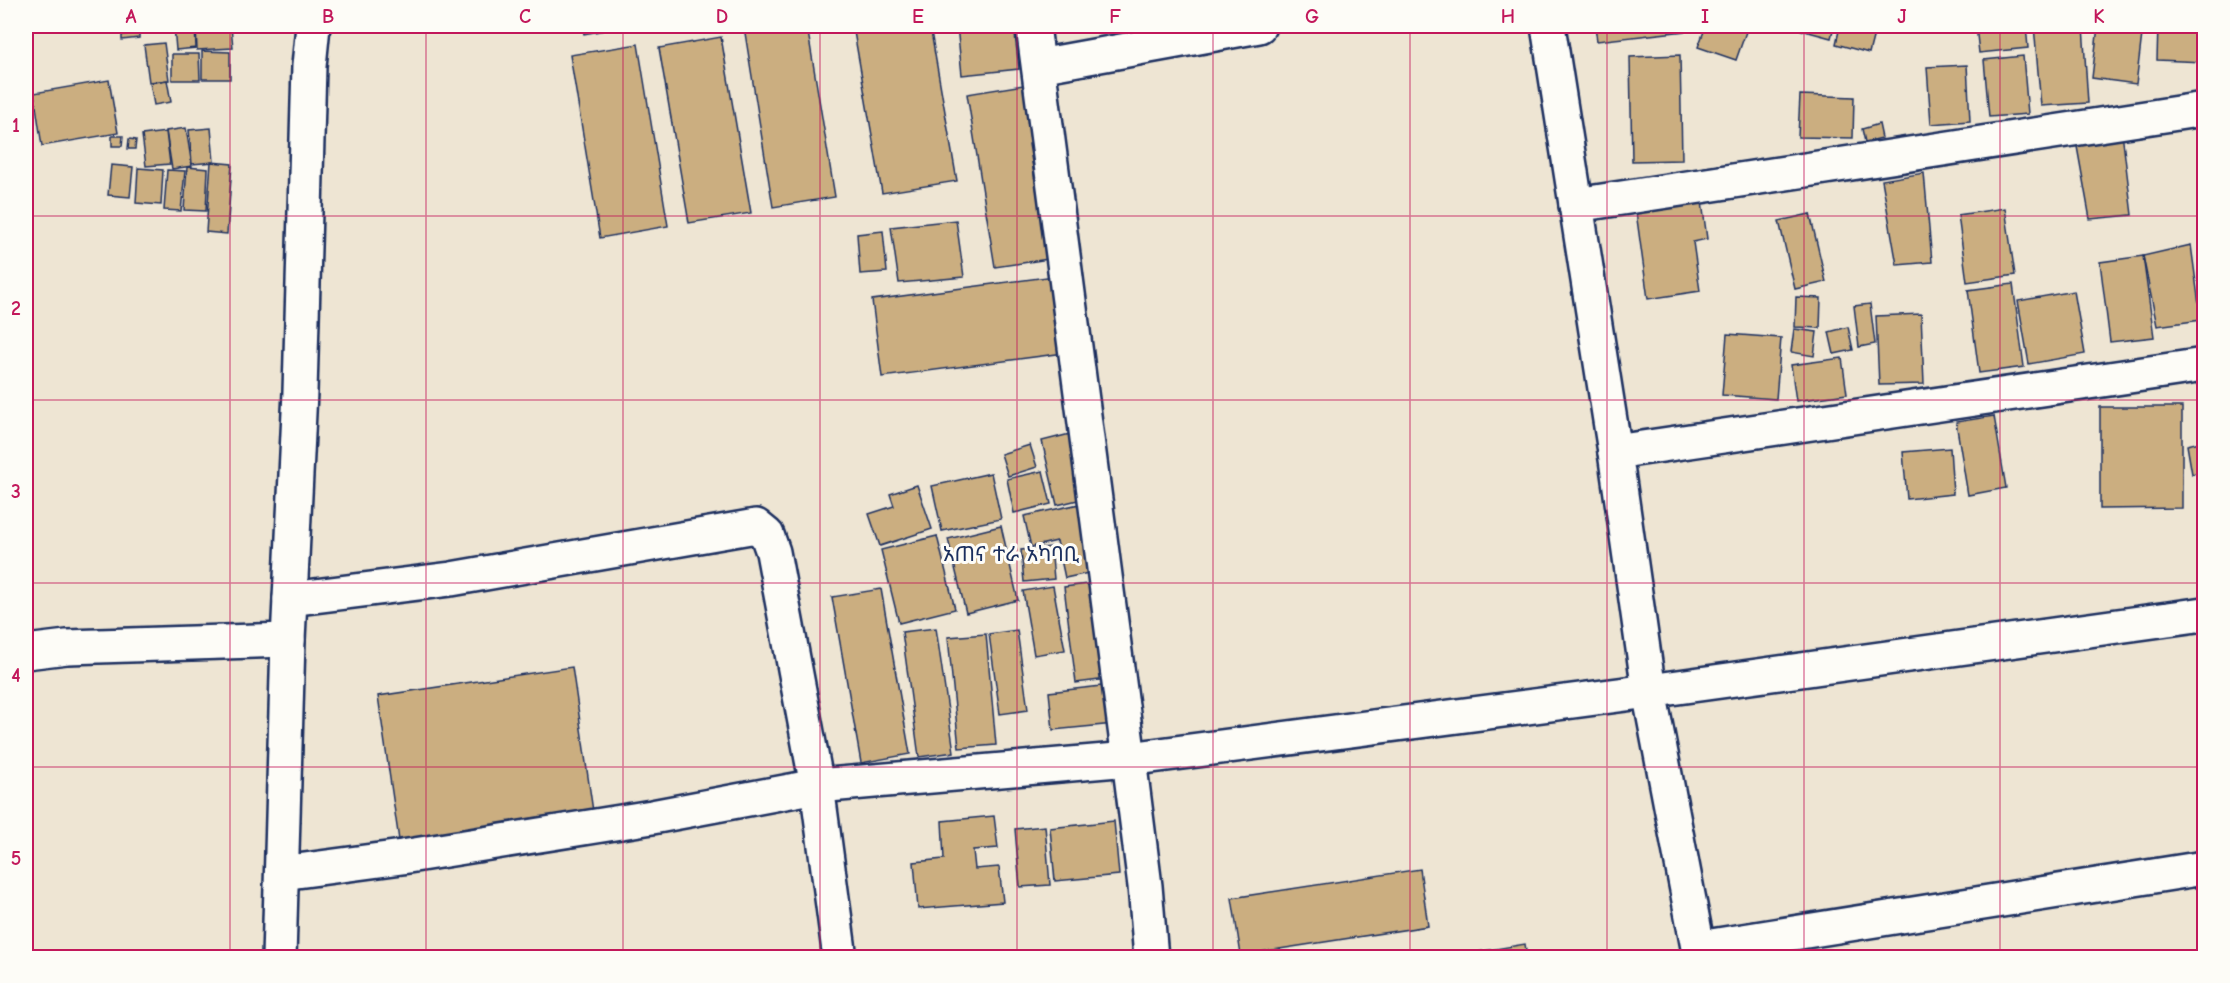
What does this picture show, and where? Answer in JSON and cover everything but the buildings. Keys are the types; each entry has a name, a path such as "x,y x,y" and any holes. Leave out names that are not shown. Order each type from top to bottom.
{"street":[{"path":"279,957 288,640 300,392 309,66 313,26"},
{"path":"1033,26 1129,759 1145,886 1151,957"},
{"path":"1039,66 1259,26"},
{"path":"1548,26 1615,452 1649,692 1699,953 2205,868"},
{"path":"1576,205 2205,109"},
{"path":"1615,452 2205,365"},
{"path":"290,599 451,579 756,526 767,535 773,552 817,786 840,957"},
{"path":"282,873 652,817 817,786 1129,759 1649,692 2205,614"},
{"path":"26,652 67,647 288,640"}],"district":[{"name":"አጠና ተራ አካባቢ","path":"1011,554"}]}
